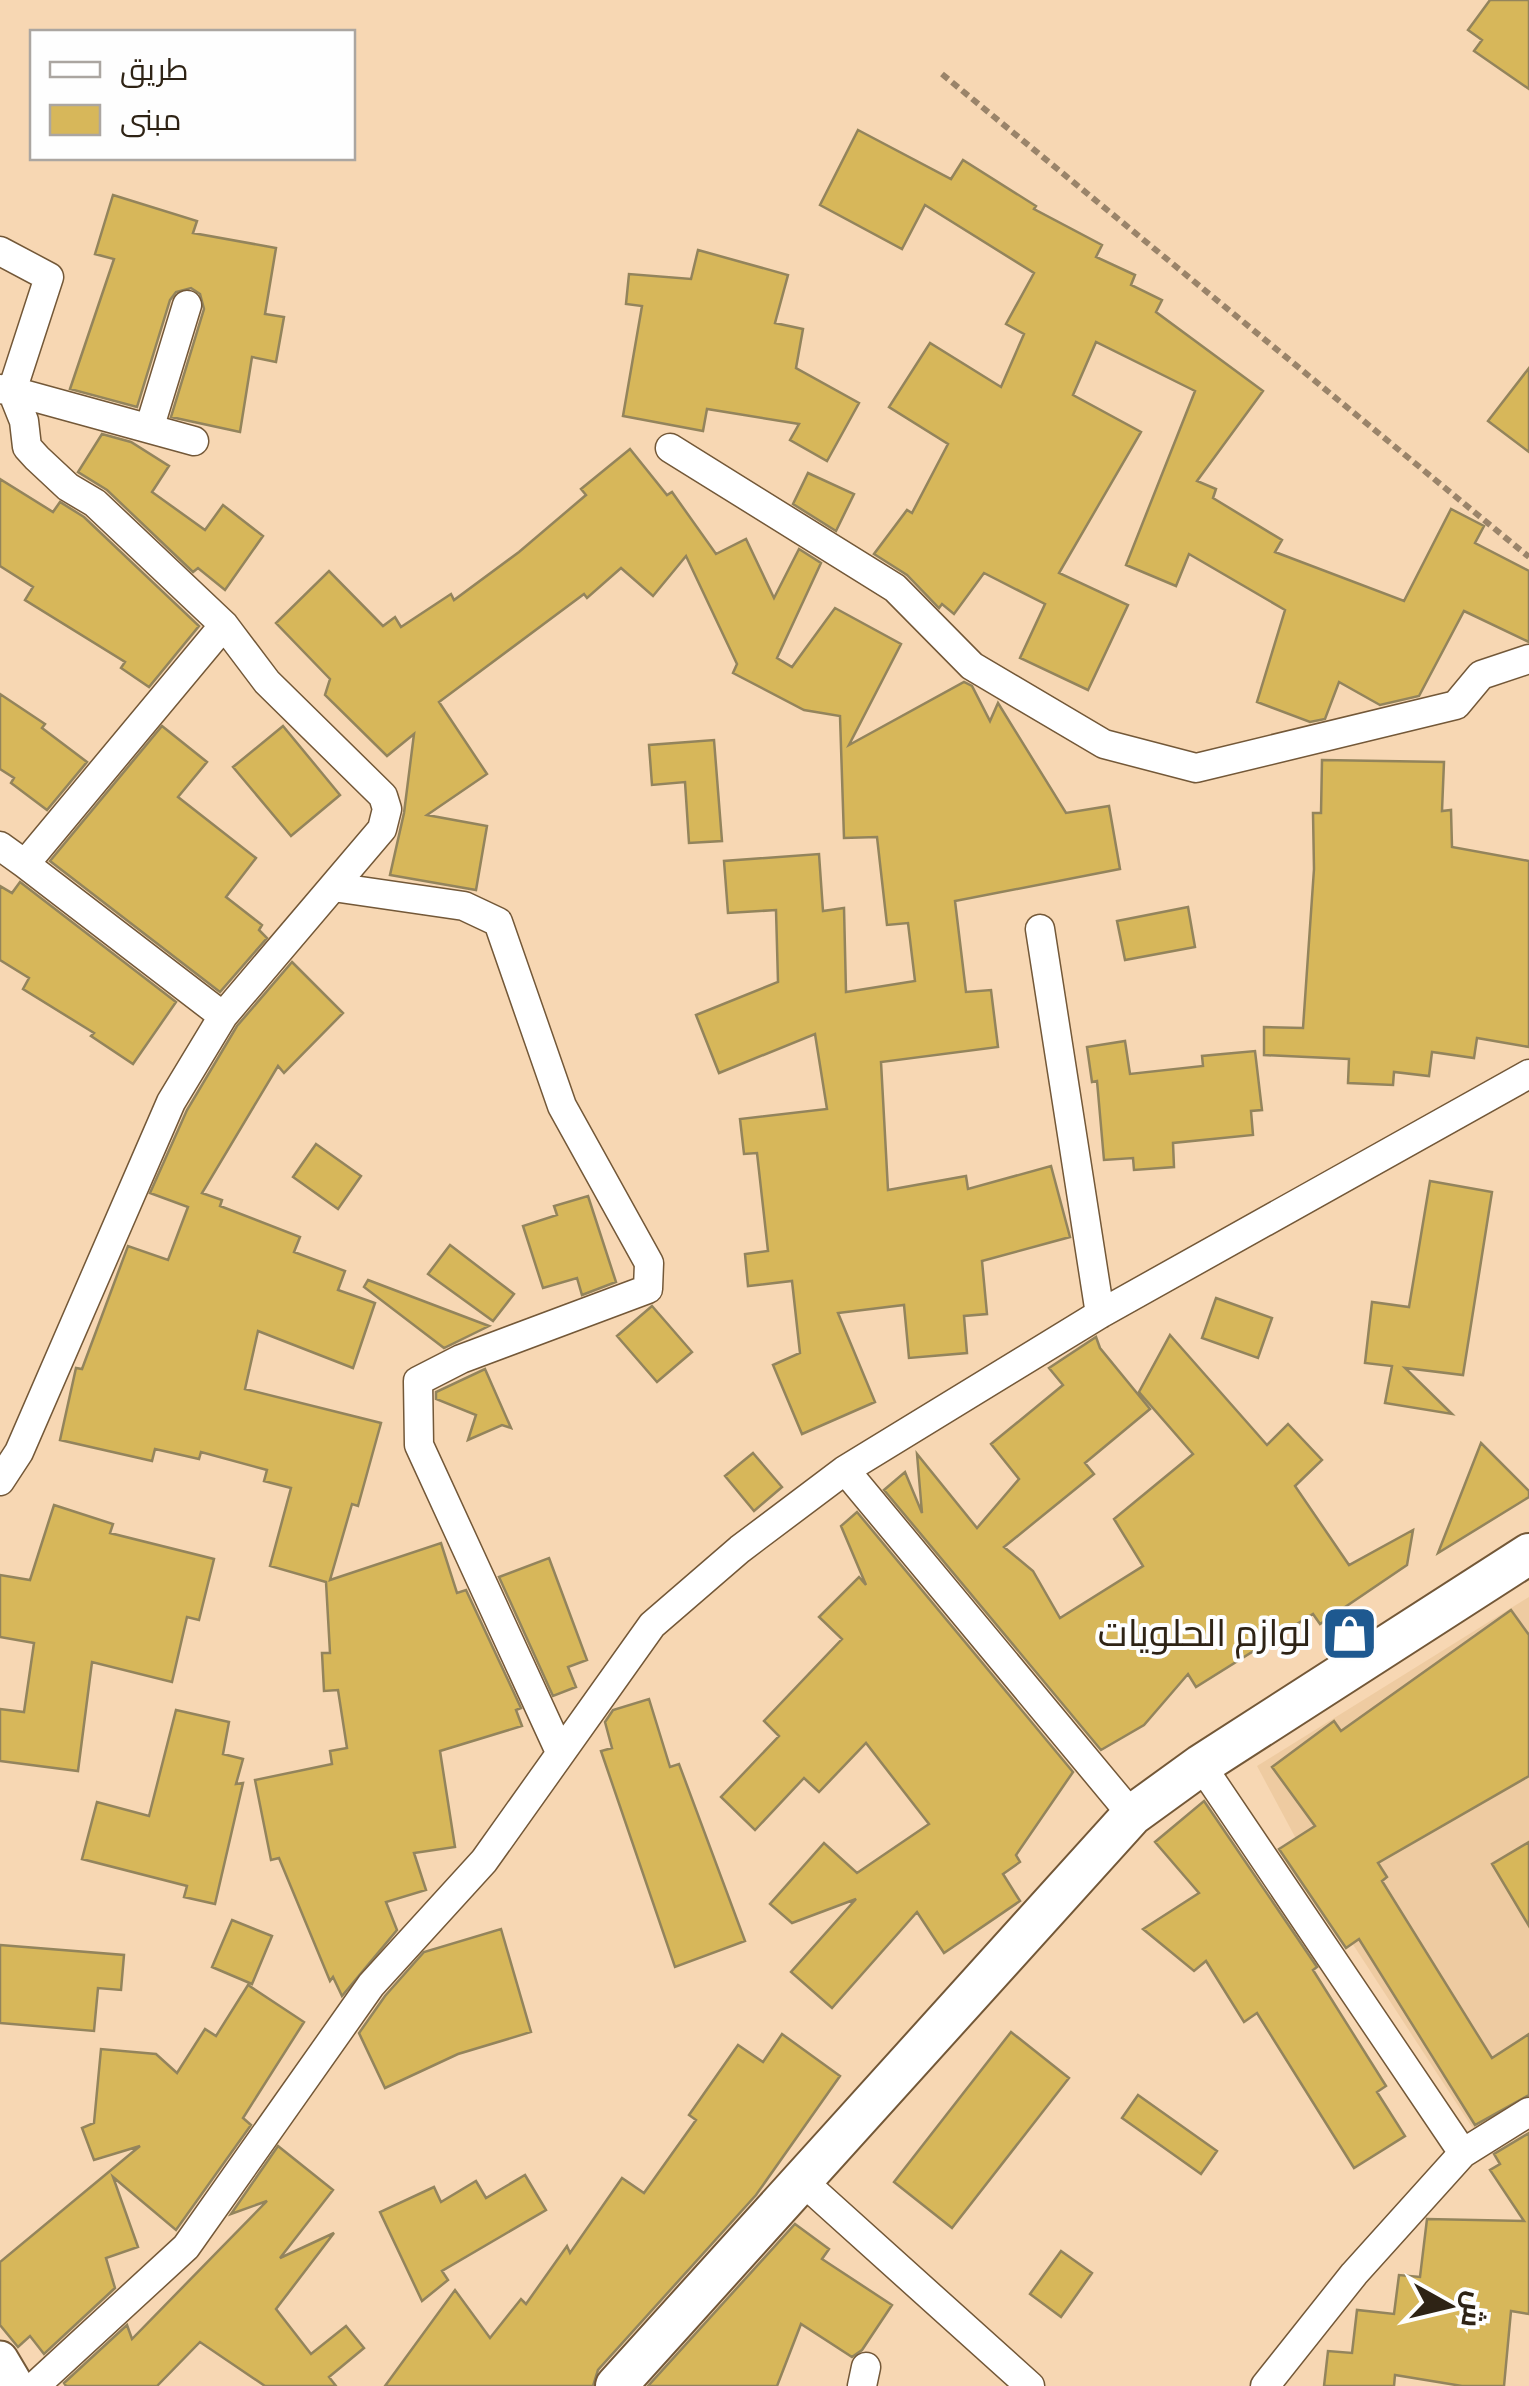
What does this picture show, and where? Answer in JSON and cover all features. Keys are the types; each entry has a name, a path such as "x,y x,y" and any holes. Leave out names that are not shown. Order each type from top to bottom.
{"main road":[{"path":"616,2386 1132,1815 1202,1765 1529,1554"}],"street":[{"path":"0,251 50,277 6,390"},
{"path":"150,426 187,305"},
{"path":"6,390 194,440"},
{"path":"0,1480 18,1452 172,1102 223,1016 382,829 387,809 383,796 267,682 224,625 95,503 68,487 36,458 27,447 24,420 6,390"},
{"path":"670,448 895,588 972,666 1104,744 1196,768 1456,705 1481,675 1529,659"},
{"path":"25,864 224,625"},
{"path":"0,846 223,1016"},
{"path":"333,886 464,906 498,922 562,1106 649,1263 648,1289 461,1359 418,1381 419,1445 560,1752"},
{"path":"1040,929 1100,1314"},
{"path":"35,2386 186,2247 371,1985 484,1862 652,1624 740,1549 845,1470 1100,1314 1529,1074"},
{"path":"845,1470 1132,1815"},
{"path":"1202,1765 1462,2153"},
{"path":"1265,2386 1354,2274 1462,2153 1529,2112"},
{"path":"800,2178 1030,2386"},
{"path":"0,2359 16,2386"}],"path":[{"path":"942,74 1529,557"}],"shaded area":[{"path":"1529,1597 1529,2097 1474,2130 1352,1943 1257,1766"}],"building":[{"path":"1490,0 1529,0 1529,89 1474,51 1482,40 1468,30"},
{"path":"858,130 951,179 963,160 1036,206 1034,209 1102,245 1096,257 1135,275 1131,285 1162,300 1156,312 1263,391 1197,481 1216,489 1213,498 1282,540 1275,552 1404,601 1451,509 1484,526 1475,543 1529,571 1529,642 1464,611 1419,696 1380,705 1339,682 1325,719 1310,722 1257,702 1285,610 1189,554 1176,586 1126,565 1195,391 1096,342 1073,395 1141,432 1059,573 1128,605 1088,690 1020,658 1045,604 984,573 954,614 942,604 939,608 907,575 874,554 907,510 912,513 948,444 889,407 930,343 1001,387 1024,334 1006,324 1034,273 925,205 902,249 820,205"},
{"path":"113,195 197,221 193,233 276,248 265,314 284,317 276,362 252,357 240,432 171,417 204,309 200,294 191,288 176,292 170,300 137,407 70,389 114,259 95,254"},
{"path":"698,250 788,275 775,323 803,329 796,368 859,403 827,461 790,440 799,424 707,409 703,431 623,416 642,306 626,304 629,274 691,279"},
{"path":"1529,368 1529,452 1488,421"},
{"path":"102,434 131,442 169,466 152,492 205,530 223,505 263,536 225,590 198,568 193,572 107,490 78,472"},
{"path":"630,449 667,495 672,492 716,554 746,539 774,598 799,549 821,563 777,658 792,667 835,608 901,644 849,745 964,682 972,686 990,721 998,703 1066,813 1109,806 1120,869 955,901 966,992 991,990 998,1047 881,1062 888,1190 966,1176 968,1189 1051,1166 1070,1237 982,1261 987,1314 964,1316 967,1353 909,1358 904,1305 838,1313 875,1402 802,1434 773,1365 800,1353 792,1281 748,1286 745,1254 768,1251 757,1153 744,1154 740,1119 827,1109 815,1034 719,1073 696,1015 778,982 776,910 728,913 724,861 819,854 823,911 844,908 846,992 915,981 908,923 887,925 877,837 844,838 840,716 804,710 733,673 737,664 686,556 653,596 621,568 587,598 584,594 439,702 487,774 427,815 487,826 476,890 390,875 404,813 414,734 387,756 325,695 330,679 276,623 329,571 383,626 395,617 401,627 451,594 454,600 519,552 586,495 581,489"},
{"path":"808,473 854,494 836,531 793,504"},
{"path":"0,479 53,512 60,502 84,517 199,626 149,687 121,668 125,662 25,600 33,587 0,566"},
{"path":"0,694 45,724 42,728 87,762 47,810 11,783 14,778 0,769"},
{"path":"162,726 207,762 178,797 256,858 226,897 262,925 259,930 267,938 220,992 50,861"},
{"path":"283,726 340,795 291,836 233,767"},
{"path":"714,740 722,841 689,843 685,782 652,785 649,745"},
{"path":"1322,760 1444,762 1442,811 1451,810 1452,847 1529,861 1529,1047 1477,1038 1474,1058 1432,1052 1429,1076 1394,1072 1393,1085 1348,1083 1349,1059 1264,1055 1264,1027 1303,1028 1314,869 1313,813 1321,813"},
{"path":"20,882 176,1002 133,1064 91,1036 94,1033 23,989 29,978 0,960 0,886 12,893"},
{"path":"1188,907 1195,947 1125,960 1117,921"},
{"path":"292,962 343,1013 284,1073 278,1066 202,1193 222,1200 220,1206 300,1237 294,1252 345,1271 338,1290 375,1303 353,1368 258,1331 245,1389 381,1423 358,1506 352,1504 330,1580 441,1543 457,1593 466,1590 521,1708 516,1710 522,1726 440,1751 455,1847 414,1853 426,1890 386,1902 397,1930 342,1996 333,1977 330,1981 279,1858 271,1860 255,1780 332,1764 330,1751 347,1748 338,1690 324,1691 322,1653 330,1653 326,1582 270,1566 291,1488 264,1481 267,1470 201,1452 199,1459 155,1449 152,1461 60,1440 76,1368 82,1369 128,1246 168,1260 188,1207 150,1193 187,1110 237,1026"},
{"path":"1125,1041 1130,1074 1203,1066 1202,1056 1255,1051 1262,1110 1251,1111 1253,1135 1173,1143 1174,1167 1134,1170 1133,1158 1104,1160 1097,1081 1092,1082 1087,1047"},
{"path":"316,1144 361,1176 338,1209 293,1177"},
{"path":"1430,1181 1492,1192 1463,1375 1405,1368 1452,1414 1385,1403 1392,1366 1365,1363 1372,1302 1409,1307"},
{"path":"588,1196 616,1282 582,1295 577,1278 543,1288 523,1226 557,1215 554,1206"},
{"path":"450,1245 514,1294 493,1321 428,1274"},
{"path":"368,1280 489,1326 444,1348 364,1287"},
{"path":"1216,1298 1272,1318 1258,1358 1202,1338"},
{"path":"652,1306 692,1352 657,1382 617,1336"},
{"path":"1170,1335 1267,1445 1288,1424 1322,1460 1295,1486 1349,1565 1413,1530 1407,1565 1320,1624 1313,1614 1196,1687 1188,1674 1144,1725 1101,1750 884,1490 905,1472 922,1513 917,1454 977,1528 1019,1479 991,1444 1063,1385 1049,1368 1096,1337 1100,1348 1150,1409 1085,1463 1094,1474 1004,1547 1033,1571 1060,1618 1143,1566 1114,1519 1193,1454 1139,1392"},
{"path":"485,1369 511,1428 502,1425 468,1440 476,1415 436,1399 436,1392"},
{"path":"1481,1443 1529,1491 1529,1497 1438,1553"},
{"path":"753,1453 782,1487 754,1511 725,1476"},
{"path":"54,1505 113,1524 110,1533 214,1559 199,1620 187,1617 172,1682 92,1662 78,1771 0,1761 0,1709 24,1712 34,1643 0,1637 0,1575 30,1580"},
{"path":"857,1512 1073,1772 1016,1855 1020,1862 1003,1874 1020,1901 944,1953 917,1912 832,2008 791,1972 856,1899 792,1923 770,1904 824,1843 857,1873 929,1824 866,1743 819,1792 804,1778 755,1830 721,1797 779,1736 764,1721 842,1639 819,1617 859,1577 866,1585 841,1526"},
{"path":"549,1558 587,1660 568,1667 576,1687 553,1696 499,1577"},
{"path":"1511,1610 1529,1635 1529,1776 1378,1863 1387,1877 1382,1881 1492,2058 1529,2034 1529,2095 1475,2125 1359,1939 1346,1948 1279,1849 1315,1826 1272,1767 1334,1721 1341,1731"},
{"path":"649,1699 670,1767 679,1764 745,1941 675,1967 601,1751 612,1748 605,1722 613,1710"},
{"path":"176,1710 229,1722 223,1754 243,1759 236,1784 243,1783 215,1904 184,1897 187,1886 82,1859 97,1802 149,1816"},
{"path":"1204,1801 1317,1967 1313,1970 1386,2086 1377,2092 1405,2136 1354,2168 1257,2013 1244,2022 1206,1961 1194,1971 1143,1929 1199,1893 1155,1842"},
{"path":"1529,1842 1529,1926 1492,1864"},
{"path":"232,1920 272,1936 252,1984 212,1967"},
{"path":"501,1929 531,2032 458,2054 385,2088 359,2033 385,1996 424,1952"},
{"path":"0,1945 124,1955 121,1990 98,1988 94,2031 0,2023"},
{"path":"248,1985 304,2022 243,2118 251,2125 176,2230 113,2177 138,2247 106,2258 115,2288 44,2354 30,2336 18,2347 0,2325 0,2262 140,2146 94,2160 82,2128 94,2123 101,2049 156,2054 177,2073 205,2029 216,2036"},
{"path":"1011,2032 1069,2078 952,2228 894,2182"},
{"path":"782,2034 840,2076 756,2195 598,2370 593,2386 385,2386 455,2290 490,2338 521,2299 526,2304 567,2246 570,2253 622,2178 644,2193 696,2120 689,2115 738,2045 763,2062"},
{"path":"1138,2095 1217,2151 1201,2174 1122,2118"},
{"path":"1529,2133 1529,2314 1511,2311 1504,2386 1462,2386 1395,2375 1394,2386 1324,2386 1328,2351 1352,2353 1357,2310 1394,2314 1399,2275 1420,2277 1427,2219 1524,2221 1490,2170 1500,2164 1494,2154"},
{"path":"278,2146 333,2190 280,2258 334,2233 276,2309 311,2354 346,2326 364,2348 329,2377 336,2386 265,2386 200,2342 157,2386 66,2386 64,2383 127,2325 132,2339 267,2201 231,2214"},
{"path":"525,2175 546,2210 442,2271 448,2280 422,2301 380,2212 434,2187 441,2202 476,2181 486,2198"},
{"path":"795,2224 829,2249 822,2259 892,2305 862,2350 852,2357 801,2324 777,2386 648,2386"},
{"path":"1061,2251 1092,2273 1061,2317 1030,2294"}],"place":[{"name":"لوازم الحلويات","path":"1350,1633"}]}
